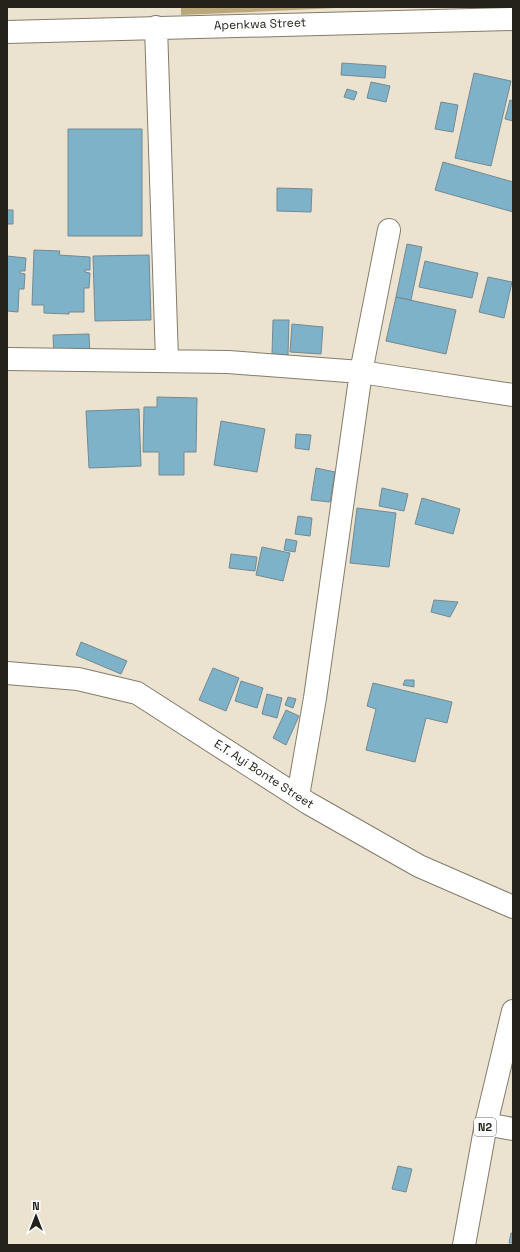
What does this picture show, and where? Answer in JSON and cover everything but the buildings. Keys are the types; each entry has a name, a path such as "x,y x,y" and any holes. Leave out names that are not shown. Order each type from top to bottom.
{"main road":[{"name":"Apenkwa Street","path":"7,32 156,27 398,14 513,19"},
{"path":"156,27 167,360"},
{"path":"298,796 316,698 362,372 389,230"},
{"path":"7,359 217,361 362,372 513,395"},
{"name":"E.T. Ayi Bonte Street","path":"7,673 78,679 137,693 298,796 419,866 513,907"},
{"name":"N2","path":"464,1245 486,1124 513,1011"},
{"path":"486,1124 513,1129"}],"shaded area":[{"path":"181,7 359,7 181,15"}]}
